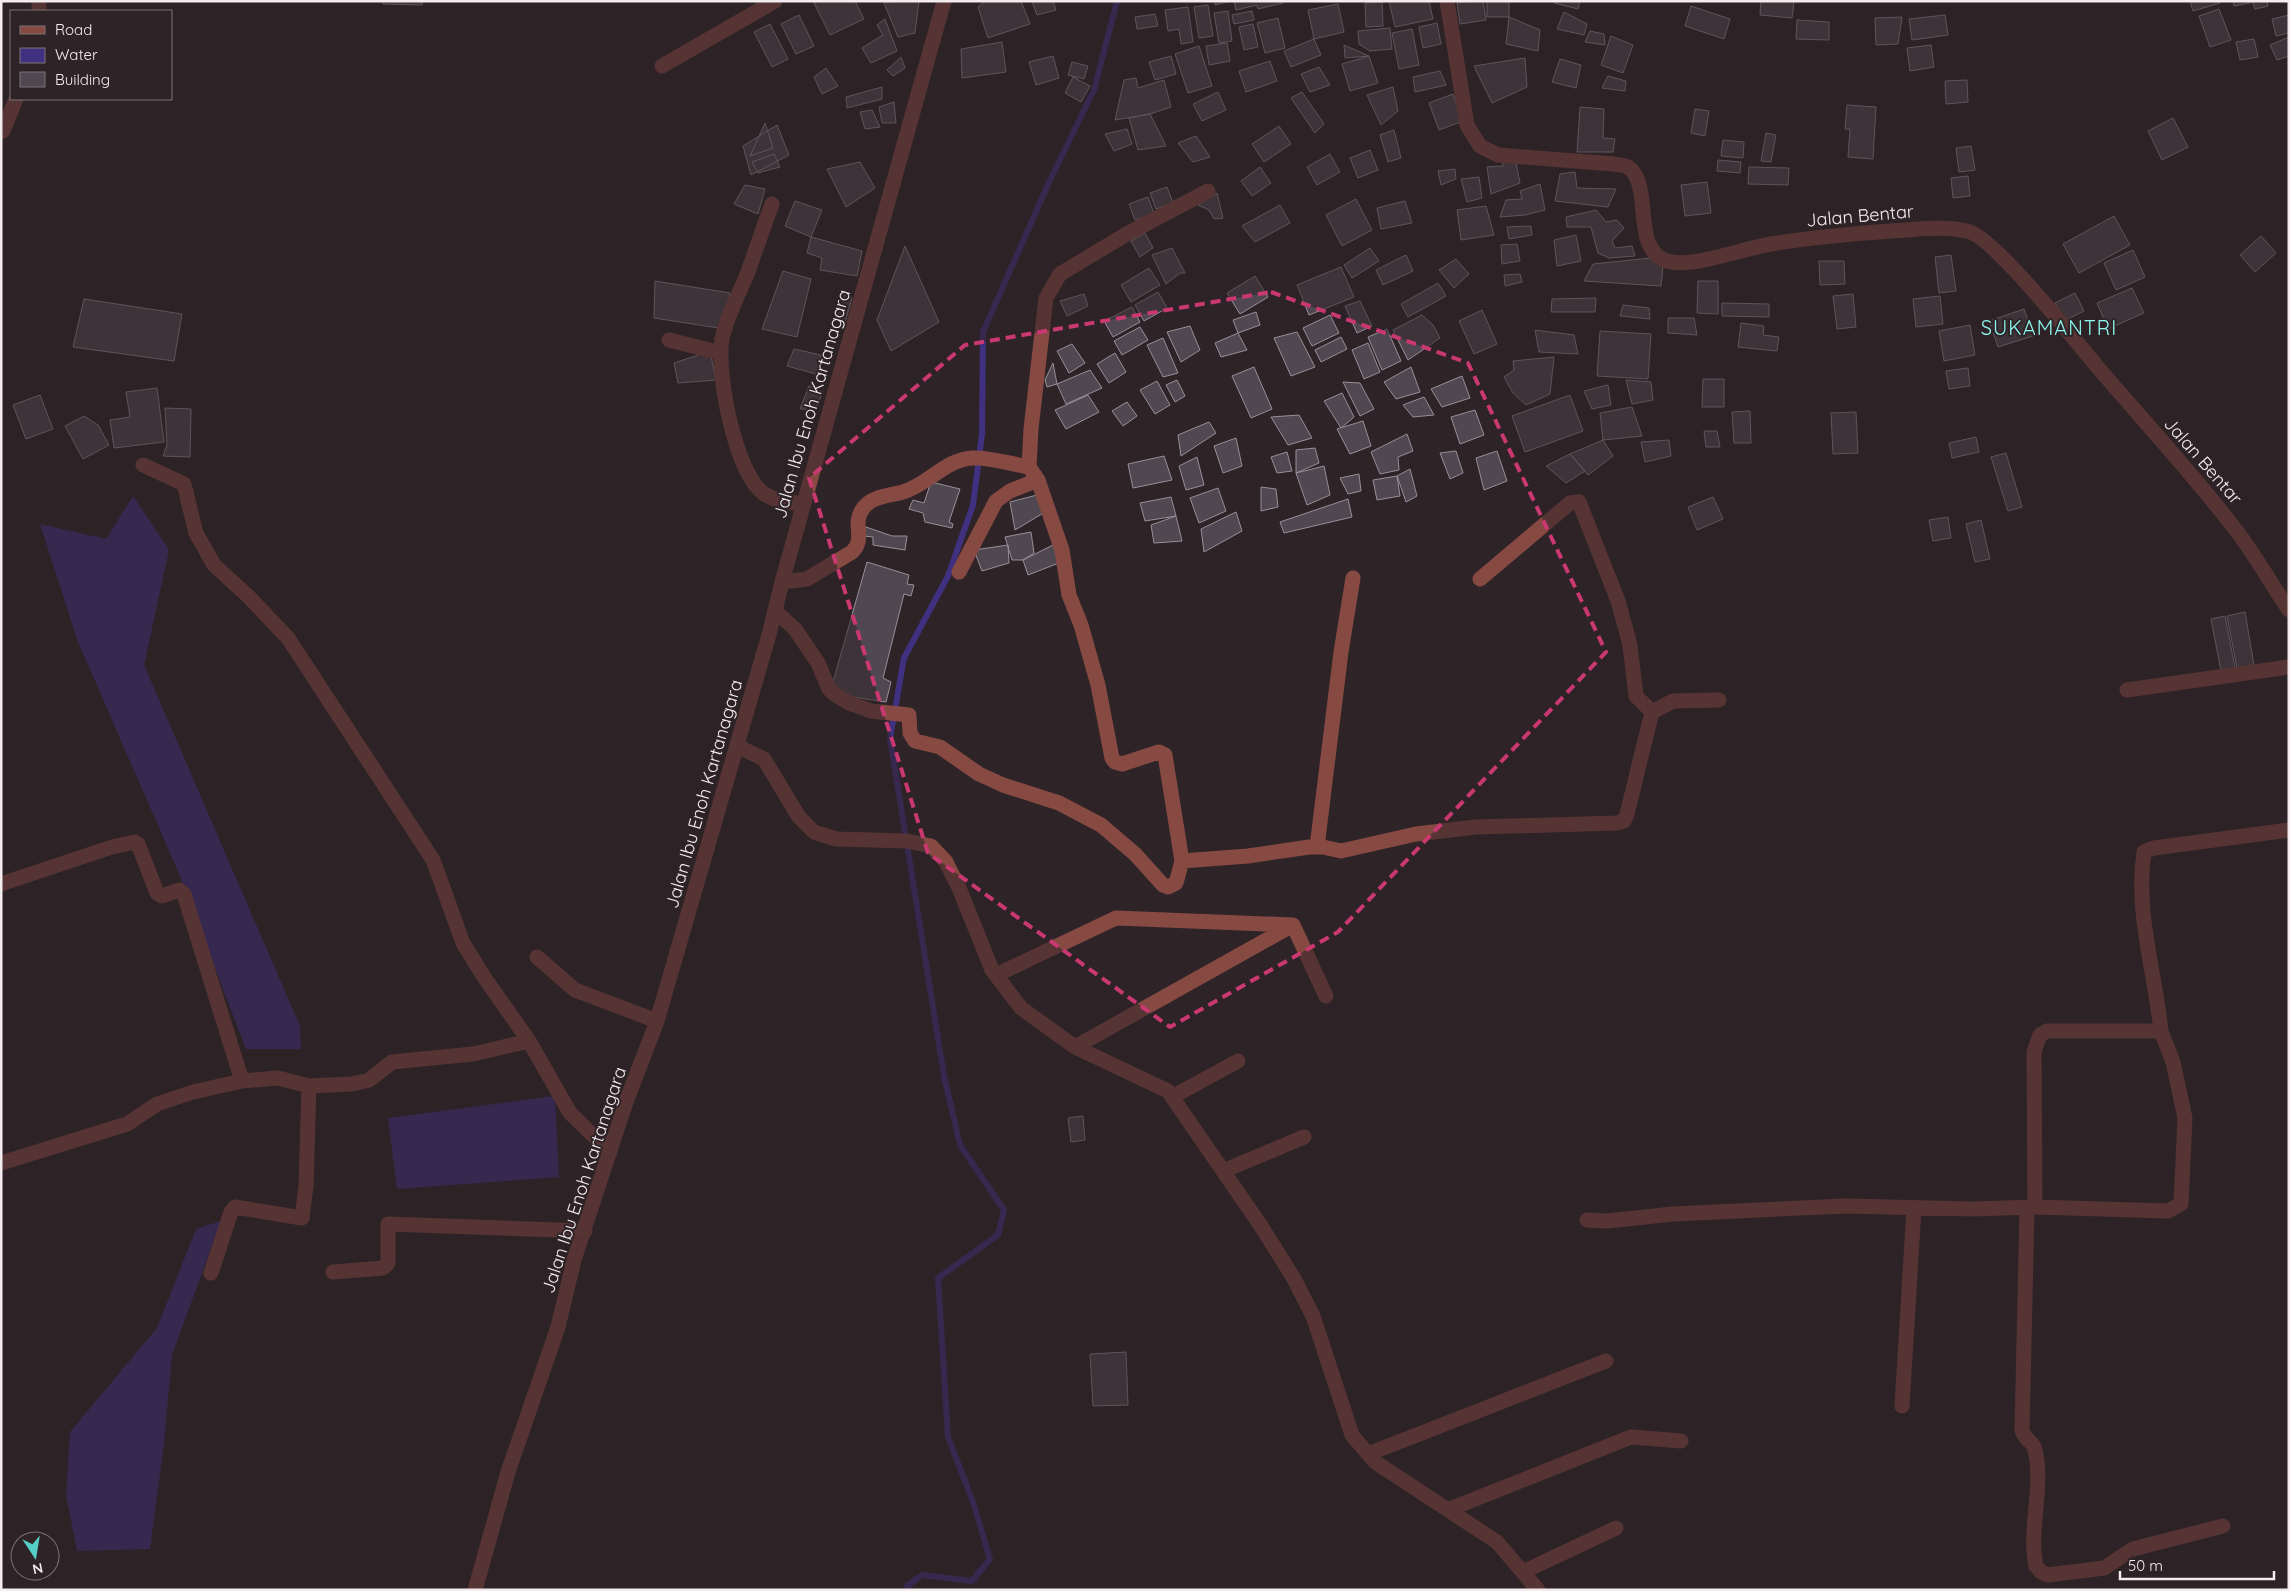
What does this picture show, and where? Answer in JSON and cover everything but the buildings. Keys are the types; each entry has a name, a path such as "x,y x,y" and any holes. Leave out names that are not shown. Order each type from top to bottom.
{"street":[{"path":"662,66 775,1"},
{"name":"Jalan Ibu Enoh Kartanagara","path":"475,1590 508,1472 558,1327 574,1260 610,1152 657,1022 775,612 803,504 944,1"},
{"name":"Jalan Bentar","path":"1447,1 1467,125 1480,146 1498,155 1614,164 1628,167 1637,180 1648,243 1658,256 1668,262 1682,262 1770,244 1854,234 1933,229 1970,232 1980,238 2002,257 2036,295 2234,526 2289,610"},
{"path":"3,131 16,100"},
{"path":"775,612 795,629 818,663 829,689 849,703 871,711 909,714 910,733 915,741 940,747 979,774 1003,786 1059,803 1101,825 1135,854 1162,884 1168,887 1176,884 1182,861 1165,756 1159,752 1122,764 1115,762 1112,758 1098,684 1069,595 1062,550 1038,480 1029,467 1031,429 1046,298 1060,274 1125,235 1208,191"},
{"path":"772,204 727,322 721,354 727,407 734,440 747,472 764,494 771,498 803,504"},
{"path":"669,340 721,354"},
{"path":"782,582 807,579 852,552 857,547 860,538 857,522 861,510 869,501 905,491 942,467 972,458 1029,467"},
{"path":"143,465 184,484 196,533 214,565 248,596 288,638 433,860 463,943 529,1041 570,1113 610,1152"},
{"path":"959,572 996,501 1010,491 1038,480"},
{"path":"1480,579 1570,503 1580,502 1620,610 1630,645 1636,696 1652,712"},
{"path":"1317,847 1341,652 1353,578"},
{"path":"2127,690 2289,667"},
{"path":"1182,861 1248,856 1317,847 1349,850 1416,834 1476,826 1617,823 1624,821 1652,712 1672,701 1719,700"},
{"path":"737,746 764,759 799,817 814,832 836,839 919,843 930,846 946,862 996,975 1021,1008 1075,1047 1168,1091 1224,1171 1293,1277 1313,1316 1352,1435 1375,1462 1450,1509 1497,1542 1538,1590"},
{"path":"1587,1220 1607,1221 1673,1214 1846,1206 2168,1211 2181,1204 2185,1118 2173,1062 2161,1031 2157,990 2148,955 2141,885 2144,852 2154,848 2289,830"},
{"path":"1,884 112,847 134,842 138,844 157,893 162,896 180,890 184,894 242,1080"},
{"path":"996,975 1116,918 1292,926"},
{"path":"1292,926 1326,996"},
{"path":"1075,1047 1292,926"},
{"path":"536,957 575,990 657,1022"},
{"path":"2161,1031 2047,1031 2040,1035 2034,1052 2031,1208 2022,1432 2035,1446 2038,1468 2036,1566 2041,1572 2048,1574 2104,1568 2133,1549 2223,1526"},
{"path":"1,1164 127,1124 157,1104 192,1092 242,1080 278,1078 309,1086 352,1084 369,1080 392,1062 473,1054 529,1041"},
{"path":"1172,1097 1238,1061"},
{"path":"211,1273 231,1212 235,1207 302,1218 306,1186 309,1086"},
{"path":"1224,1171 1304,1137"},
{"path":"1902,1406 1914,1208"},
{"path":"333,1272 383,1268 388,1263 388,1224 585,1231"},
{"path":"1368,1454 1606,1362"},
{"path":"1450,1509 1631,1437 1681,1441"},
{"path":"1523,1572 1616,1528"}],"highlighted area":[{"path":"1271,292 1468,363 1606,652 1338,932 1170,1027 928,853 809,478 965,345"}],"water":[{"path":"133,496 169,550 144,665 300,1026 301,1049 246,1049 177,869 78,642 40,524 106,539"},
{"path":"555,1096 559,1177 397,1189 388,1118"},
{"path":"221,1221 172,1355 164,1443 150,1549 77,1551 66,1495 70,1432 157,1328 196,1229"}],"waterway":[{"path":"908,1590 907,1586 922,1575 972,1581 990,1559 973,1502 948,1437 938,1278 998,1235 1004,1210 960,1145 944,1076 890,738 904,658 948,576 973,505 982,434 983,332 1050,180 1094,90 1117,1"}],"district":[{"name":"SUKAMANTRI","path":"2049,328"}]}
